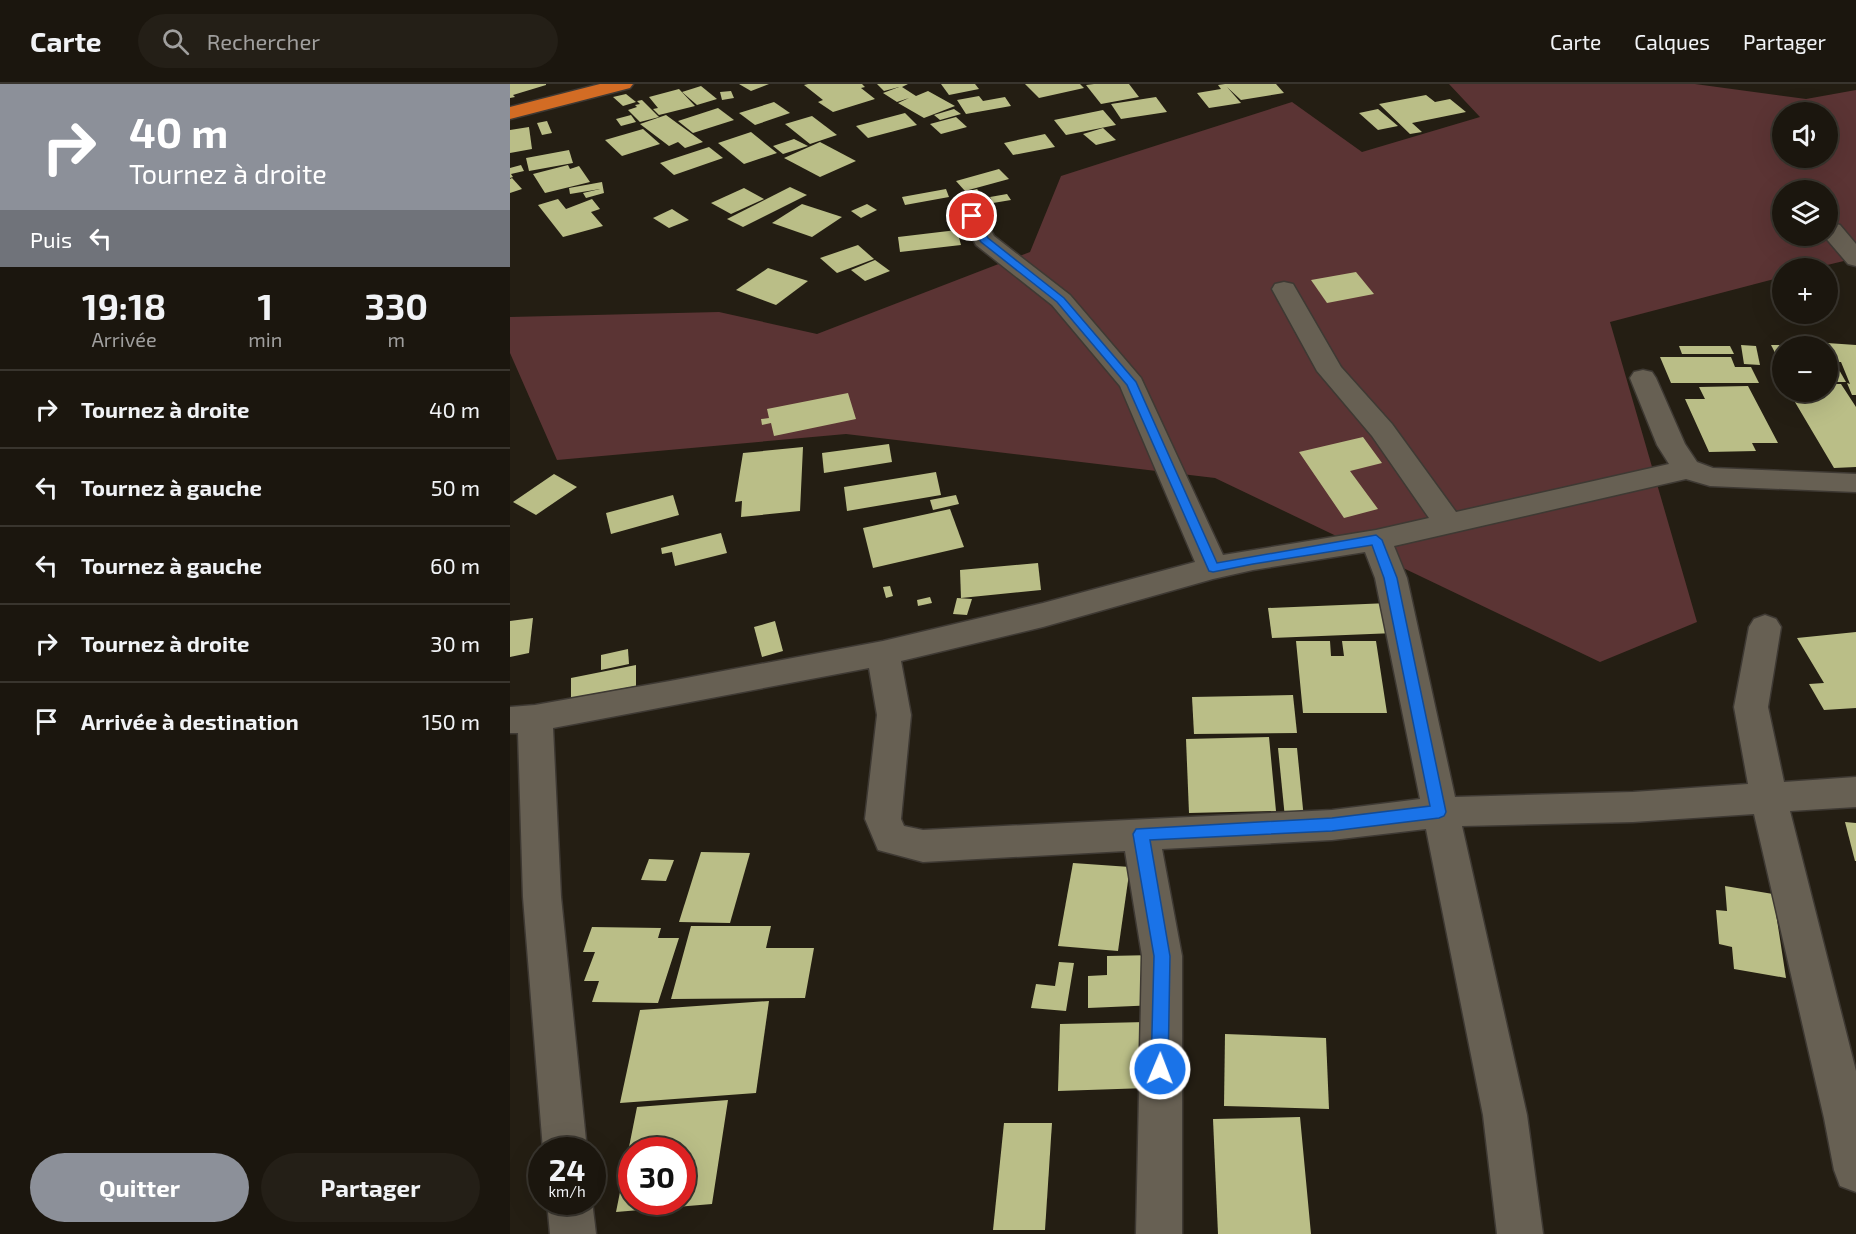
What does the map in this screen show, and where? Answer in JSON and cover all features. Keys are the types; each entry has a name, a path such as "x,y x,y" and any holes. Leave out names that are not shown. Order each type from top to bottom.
{"highway":[{"path":"510,113 622,84"}],"street":[{"path":"972,216 984,240 1061,300 1132,384 1213,568"},
{"path":"1838,237 1856,259"},
{"path":"1284,289 1330,371 1382,430 1448,523"},
{"path":"1643,378 1671,446 1687,470"},
{"path":"564,1137 543,897 522,719 883,653 1043,615 1213,568 1253,559 1376,540 1687,470 1710,477 1856,483"},
{"path":"1376,540 1390,578 1506,1115 1520,1234"},
{"path":"1765,627 1751,707 1769,798 1851,1119 1856,1170"},
{"path":"883,653 894,715 883,819 891,839 923,846 1332,825 1439,812 1633,807 1856,792"},
{"path":"1141,834 1162,956 1159,1234"},
{"path":"571,1215 573,1234"}],"shaded area":[{"path":"1449,84 1695,84 1806,99 1856,90 1856,258 1838,262 1838,258 1772,258 1772,280 1610,322 1697,622 1600,662 1215,478 846,434 557,460 510,353 510,317 719,312 817,334 1030,252 1061,176 1292,102 1362,152 1480,117"}],"building":[{"path":"510,84 546,85 513,95 515,97 510,98"},
{"path":"739,84 769,84 751,91"},
{"path":"862,84 865,87 861,88 875,99 833,112 818,102 823,100 804,85"},
{"path":"877,84 908,84 902,87 916,96 928,91 955,106 924,118 898,103 909,98 897,102 883,93 899,87 884,91"},
{"path":"941,84 975,84 979,89 949,95"},
{"path":"1025,84 1080,84 1084,88 1039,98"},
{"path":"1129,84 1139,97 1101,104 1086,85"},
{"path":"1276,84 1284,93 1241,100 1227,87 1241,103 1209,108 1197,93 1221,89 1218,85"},
{"path":"701,86 717,99 697,105 682,92"},
{"path":"679,89 695,106 659,115 653,109 658,108 649,97"},
{"path":"731,91 734,98 722,100 720,92"},
{"path":"626,94 636,102 623,106 613,97"},
{"path":"1426,95 1435,102 1450,99 1466,112 1412,123 1422,132 1410,134 1379,104"},
{"path":"979,96 983,101 1005,97 1011,106 966,114 957,100"},
{"path":"1156,97 1167,112 1121,119 1111,104"},
{"path":"642,100 659,117 640,122 628,110 637,107 635,105 640,104 637,101"},
{"path":"774,102 790,113 755,125 739,113"},
{"path":"718,108 734,120 693,133 678,121"},
{"path":"954,109 961,114 940,120 934,115"},
{"path":"1378,109 1398,126 1378,130 1359,113"},
{"path":"1103,110 1116,125 1066,135 1054,120"},
{"path":"905,113 917,125 868,138 856,126"},
{"path":"631,115 636,122 621,126 616,119"},
{"path":"666,115 703,142 685,148 678,142 669,146 640,124"},
{"path":"812,116 837,135 810,144 785,124"},
{"path":"956,117 967,127 941,134 930,124"},
{"path":"547,121 552,133 542,135 537,123"},
{"path":"529,127 532,149 510,153 510,130"},
{"path":"1103,128 1116,140 1096,145 1083,134"},
{"path":"643,129 660,144 622,156 605,140"},
{"path":"751,132 777,153 744,164 718,143"},
{"path":"1045,134 1055,147 1013,155 1004,143"},
{"path":"794,139 808,146 783,154 773,146"},
{"path":"820,142 856,161 820,177 784,158"},
{"path":"709,147 723,158 674,175 660,163"},
{"path":"569,150 573,163 529,171 526,158"},
{"path":"521,165 524,171 511,174 513,177 510,178 510,168"},
{"path":"568,165 570,169 579,166 590,182 545,193 533,174"},
{"path":"999,169 1009,179 965,191 956,181"},
{"path":"512,178 522,189 510,193 510,179"},
{"path":"602,182 604,193 586,198 583,193 600,189 570,194 569,188"},
{"path":"790,187 807,195 743,227 727,219"},
{"path":"744,188 764,199 731,214 711,203"},
{"path":"946,189 949,197 905,205 902,197"},
{"path":"977,189 990,203 974,207 961,193"},
{"path":"1007,194 1011,200 993,203 990,197"},
{"path":"558,199 566,209 592,199 600,209 591,212 603,226 563,237 538,205"},
{"path":"802,204 842,217 812,237 772,223"},
{"path":"867,204 877,210 861,218 851,211"},
{"path":"672,209 689,220 669,228 653,218"},
{"path":"957,230 961,245 900,252 898,237"},
{"path":"858,245 874,259 837,273 820,258"},
{"path":"875,260 890,271 865,281 851,270"},
{"path":"768,268 808,281 776,305 736,290"},
{"path":"1356,272 1374,294 1327,303 1311,280"},
{"path":"1838,344 1856,345 1856,395 1852,395 1841,362 1838,362"},
{"path":"1741,345 1756,346 1760,365 1744,364"},
{"path":"1679,346 1730,346 1734,354 1682,354"},
{"path":"1660,357 1731,357 1735,367 1751,367 1759,383 1671,383"},
{"path":"1838,368 1846,382 1838,382"},
{"path":"1838,384 1841,384 1856,407 1856,467 1834,468 1795,402 1838,402"},
{"path":"1748,386 1778,443 1752,443 1756,451 1709,452 1685,399 1705,399 1699,387"},
{"path":"848,393 856,419 774,436 771,423 762,425 761,419 769,418 767,409"},
{"path":"1363,437 1382,463 1350,471 1378,509 1344,518 1299,452"},
{"path":"889,444 892,462 824,473 822,453"},
{"path":"803,447 800,511 741,517 742,501 735,502 743,453"},
{"path":"936,472 941,495 847,511 844,487"},
{"path":"554,474 577,487 536,515 513,502"},
{"path":"673,495 679,515 611,534 606,513"},
{"path":"956,495 959,504 933,510 930,500"},
{"path":"950,509 964,547 873,568 863,528"},
{"path":"721,533 727,553 675,566 672,552 662,554 661,548"},
{"path":"1038,563 1041,590 961,598 960,570"},
{"path":"890,586 893,596 886,598 883,587"},
{"path":"930,597 932,603 918,606 917,600"},
{"path":"957,598 972,599 967,615 953,614"},
{"path":"1389,603 1395,633 1272,638 1268,608"},
{"path":"533,618 529,653 510,657 510,621"},
{"path":"775,621 783,651 762,657 754,627"},
{"path":"1856,632 1856,708 1824,710 1809,684 1824,683 1797,638"},
{"path":"1296,641 1330,641 1331,656 1344,656 1342,641 1376,641 1387,713 1303,713"},
{"path":"628,649 629,664 601,670 601,655"},
{"path":"636,665 636,686 571,698 571,678"},
{"path":"1293,695 1297,733 1194,734 1192,697"},
{"path":"1269,737 1276,811 1189,813 1186,739"},
{"path":"1278,748 1297,748 1304,819 1285,818"},
{"path":"1845,822 1856,823 1856,861 1855,861"},
{"path":"701,852 750,853 730,923 679,922"},
{"path":"649,859 674,860 666,881 641,880"},
{"path":"1073,863 1130,867 1118,951 1058,946"},
{"path":"1725,886 1773,894 1786,978 1734,969 1732,947 1719,944 1716,910 1727,911"},
{"path":"691,926 771,926 766,948 814,948 805,998 671,999"},
{"path":"592,927 661,928 658,938 679,938 658,1003 592,1002 599,981 584,981 595,952 583,952"},
{"path":"1155,955 1157,1005 1088,1008 1088,976 1107,975 1107,956"},
{"path":"1059,962 1074,963 1066,1011 1031,1008 1036,984 1055,986"},
{"path":"769,1001 756,1093 620,1103 640,1010"},
{"path":"1146,1022 1147,1088 1058,1091 1060,1024"},
{"path":"1225,1034 1326,1038 1329,1109 1224,1106"},
{"path":"728,1100 712,1204 696,1205 696,1137 631,1137 637,1107"},
{"path":"1300,1117 1311,1234 1218,1234 1213,1119"},
{"path":"1004,1123 1052,1123 1045,1230 993,1230"}],"route":[{"path":"972,216 984,240 1061,300 1132,384 1213,568 1253,559 1376,540 1390,578 1439,812 1332,825 1141,834 1162,956 1160,1069"}]}
